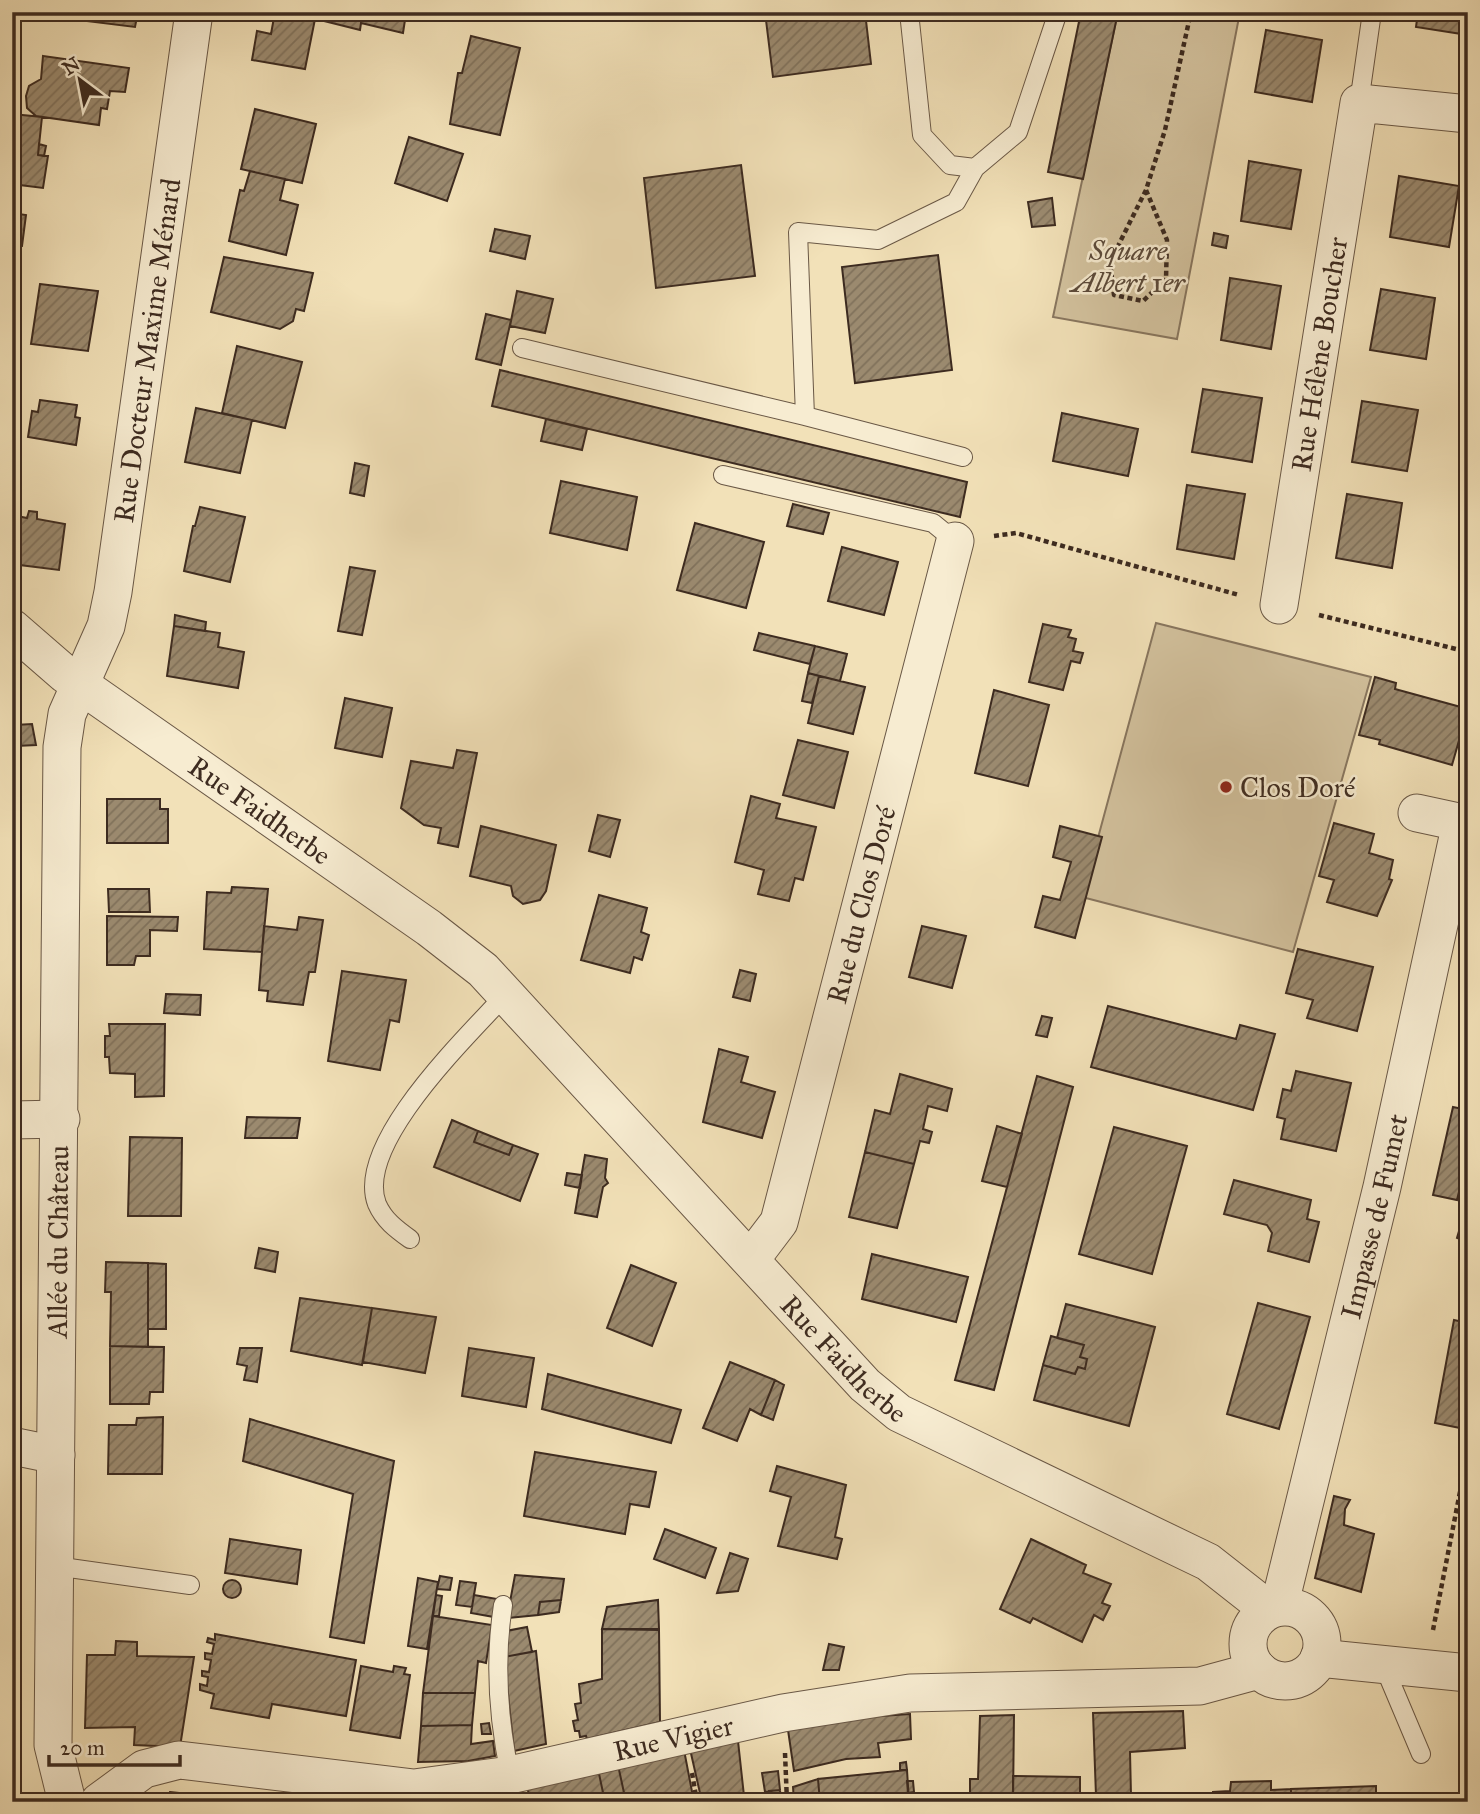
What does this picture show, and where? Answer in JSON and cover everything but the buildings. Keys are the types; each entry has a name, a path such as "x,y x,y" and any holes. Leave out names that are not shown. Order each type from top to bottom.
{"street":[{"name":"Rue Docteur Maxime Ménard","path":"79,683 106,626 113,592 194,12"},
{"path":"1359,103 1468,114"},
{"name":"Rue Hélène Boucher","path":"1279,605 1359,103"},
{"name":"Rue du Clos Doré","path":"751,1259 779,1222 955,541"},
{"name":"Rue Faidherbe","path":"12,628 79,683 461,951 506,995 865,1385 899,1413 1208,1562 1274,1609"},
{"name":"Allée du Château","path":"67,1802 53,1745 61,1119 62,747 66,714 79,683"},
{"name":"Impasse de Fumet","path":"1274,1609 1382,1187 1465,824 1417,813"},
{"path":"12,1120 61,1119"},
{"path":"12,1446 56,1455"},
{"path":"1290,1607 1310,1616 1321,1636 1319,1658 1313,1668 1292,1680 1280,1680 1259,1670 1252,1661 1248,1638 1259,1617 1274,1609 1290,1607"},
{"path":"1319,1658 1468,1673"},
{"name":"Rue Vigier","path":"99,1802 144,1769 179,1760 390,1787 501,1785 783,1713 910,1693 1200,1686 1259,1670"}],"lane":[{"path":"909,12 922,135 950,165 975,168"},
{"path":"805,416 798,232 878,240 956,202 975,168 1018,132 1058,12"},
{"name":"Rue Hélène Boucher","path":"1359,103 1372,12"},
{"path":"522,348 963,457"},
{"path":"723,475 933,523 955,541"},
{"path":"410,1239 390,1226 376,1202 377,1168 390,1132 428,1080 506,995"},
{"path":"55,1566 190,1585"},
{"path":"501,1785 496,1650 503,1605"},
{"path":"1383,1664 1421,1754"}],"path":[{"path":"1146,190 1167,240 1167,253 1166,279 1143,301 1114,295 1110,262 1146,190 1165,130 1191,12"},
{"path":"955,541 1016,533 1169,578 1468,652"},
{"path":"1428,1669 1468,1451"}],"green space":[{"name":"Square Albert 1er","path":"1118,12 1240,12 1177,339 1053,317"},
{"name":"Clos Doré","path":"1156,623 1371,677 1293,952 1082,897"}],"place":[{"name":"Clos Doré","path":"1226,787"}]}
